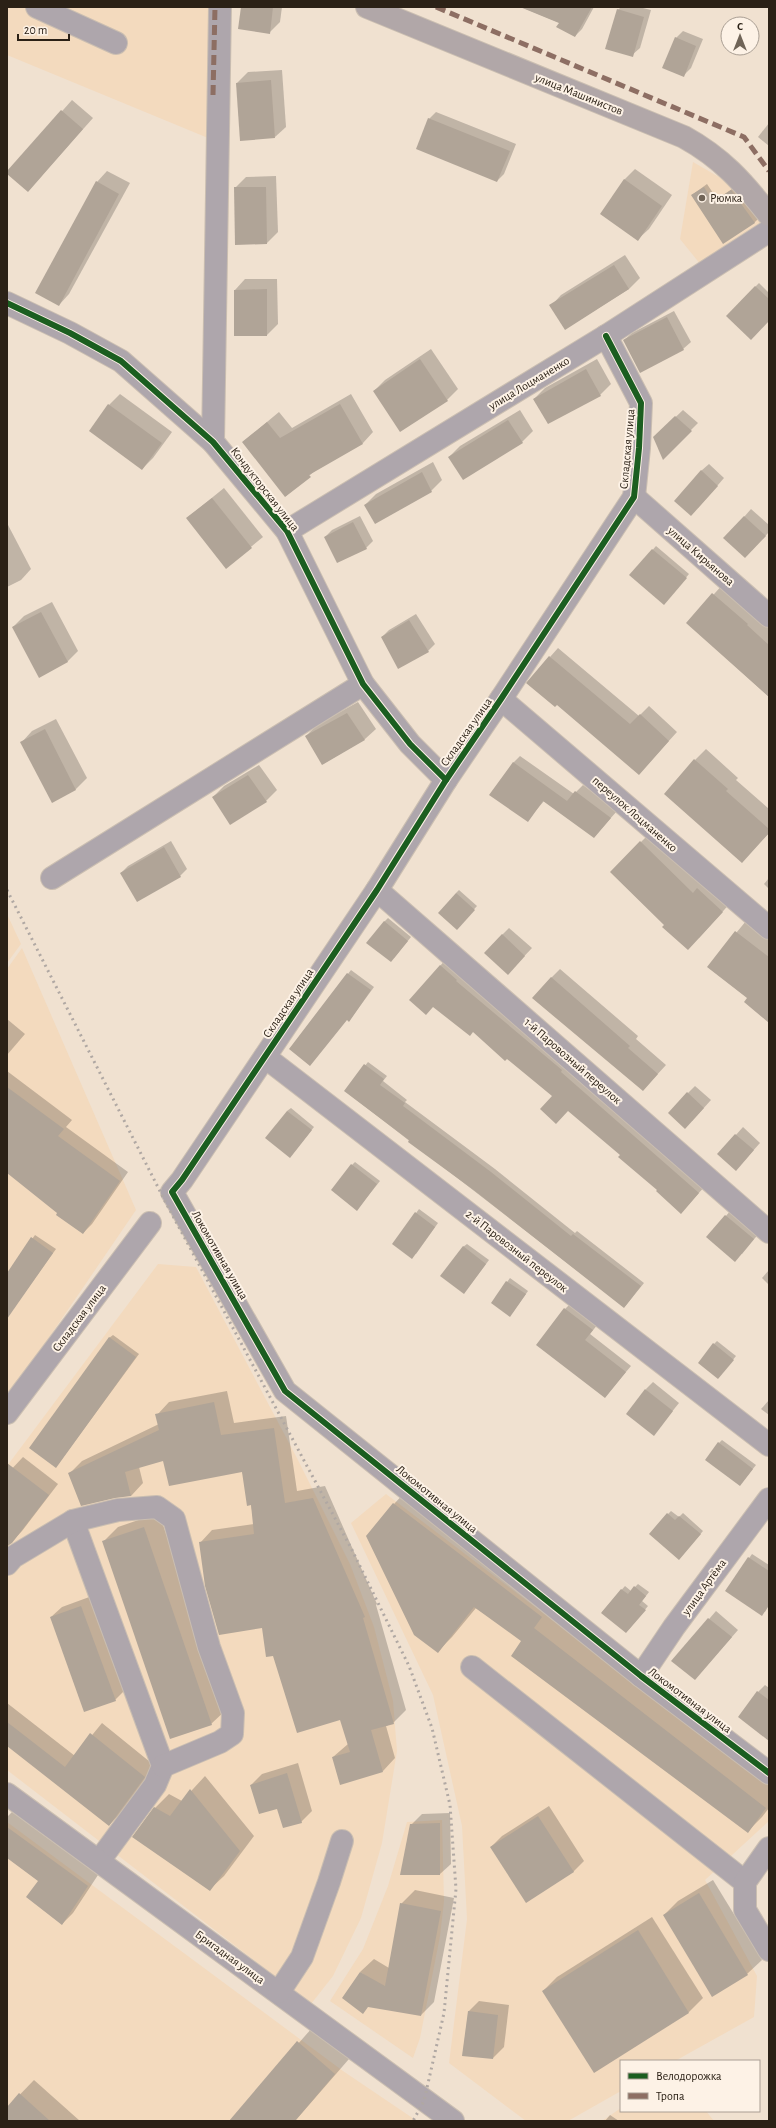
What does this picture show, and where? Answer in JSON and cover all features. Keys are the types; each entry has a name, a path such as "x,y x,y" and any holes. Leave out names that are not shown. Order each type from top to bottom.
{"main road":[{"name":"улица Машинистов","path":"367,7 684,138 704,149 730,169 746,185 769,215"}],"street":[{"path":"37,7 116,43"},
{"path":"213,442 220,7"},
{"name":"улица Лоцманенко","path":"287,531 606,336 769,231"},
{"name":"Кондукторская улица","path":"7,303 70,333 121,361 213,442 287,531 363,684 410,744 446,780"},
{"name":"Складская улица","path":"182,1180 377,890 446,780 634,497 639,448 641,404 606,336"},
{"name":"улица Кирьянова","path":"634,497 769,616"},
{"path":"52,878 363,684"},
{"name":"переулок Лоцманенко","path":"501,699 769,928"},
{"name":"1-й Паровозный переулок","path":"377,890 769,1232"},
{"name":"2-й Паровозный переулок","path":"265,1057 769,1445"},
{"name":"Локомотивная улица","path":"182,1180 172,1192 286,1391 641,1676 769,1773"},
{"name":"Складская улица","path":"7,1413 150,1223"},
{"name":"улица Артёма","path":"641,1676 674,1627 769,1498"},
{"path":"7,1564 13,1557 73,1521 118,1510 157,1507 174,1519 210,1647 233,1713 232,1734 220,1742 163,1766"},
{"path":"73,1521 163,1766 155,1785 99,1862"},
{"path":"472,1667 745,1882"},
{"name":"Бригадная улица","path":"7,1794 453,2121"},
{"path":"279,1992 302,1957 342,1841"},
{"path":"769,1848 745,1882 745,1910 769,1950"}],"shaded area":[{"path":"7,7 210,7 208,138 7,55"},
{"path":"693,162 738,188 763,223 701,265 680,239"},
{"path":"7,914 21,944 7,963"},
{"path":"22,948 136,1210 7,1399 7,969"},
{"path":"158,1264 196,1267 298,1460 350,1564 374,1627 393,1701 397,1751 382,1843 361,1918 333,1976 311,2004 7,1770 7,1466"},
{"path":"386,1494 769,1784 769,1821 705,1880 757,1976 754,2017 677,2060 620,2060 620,2092 568,2121 526,2121 449,2063 467,1919 462,1826 433,1695 351,1523"},
{"path":"442,1820 444,1901 440,1936 420,2038 413,2058 330,2001 363,1949 388,1886 407,1822"},
{"path":"7,1822 343,2071 417,2121 7,2121"},
{"path":"620,2109 620,2112 707,2112 714,2121 602,2121"}],"building":[{"path":"241,7 273,7 270,34 238,29"},
{"path":"520,7 592,7 575,37 556,27 559,23"},
{"path":"617,9 644,17 633,57 605,49"},
{"path":"675,37 696,46 684,77 662,68"},
{"path":"271,80 275,138 240,141 236,83"},
{"path":"61,110 83,129 28,192 7,174 7,171"},
{"path":"428,118 510,151 497,182 416,149"},
{"path":"624,179 662,206 638,241 600,214"},
{"path":"96,181 119,194 59,306 35,293"},
{"path":"234,187 266,187 267,244 235,245"},
{"path":"704,187 713,202 731,190 755,223 723,244 691,195"},
{"path":"614,265 629,289 565,330 549,305"},
{"path":"755,286 769,299 769,321 751,340 726,316"},
{"path":"267,289 267,336 234,336 234,290"},
{"path":"667,317 684,350 640,373 623,340"},
{"path":"420,359 448,401 400,432 373,391"},
{"path":"586,369 601,396 548,424 533,399"},
{"path":"108,404 162,443 142,470 89,431"},
{"path":"340,404 363,444 309,475 311,477 285,497 242,442 267,422 280,438"},
{"path":"675,416 692,431 663,460 653,437"},
{"path":"508,420 523,443 463,480 448,457"},
{"path":"701,470 718,486 691,516 674,501"},
{"path":"422,472 432,492 375,524 364,505"},
{"path":"212,498 252,548 226,569 186,518"},
{"path":"744,516 766,536 745,558 723,538"},
{"path":"353,522 367,549 337,563 324,537"},
{"path":"652,549 687,578 664,605 629,575"},
{"path":"712,593 748,624 747,625 769,645 769,697 686,623"},
{"path":"41,612 68,662 39,678 12,627"},
{"path":"409,620 429,652 398,669 381,637"},
{"path":"549,656 630,724 640,714 669,741 639,775 557,705 555,707 526,683"},
{"path":"347,713 365,740 322,765 305,736"},
{"path":"45,729 76,790 52,803 20,742"},
{"path":"694,759 728,789 726,791 769,829 769,833 742,863 664,794"},
{"path":"513,762 567,801 575,791 611,818 594,838 543,801 528,822 489,795"},
{"path":"248,775 267,802 230,825 212,797"},
{"path":"640,841 693,893 697,888 723,912 688,950 662,927 664,925 610,872"},
{"path":"164,847 181,877 137,902 120,873"},
{"path":"456,893 475,910 457,930 438,913"},
{"path":"384,921 408,941 391,962 366,943"},
{"path":"735,931 769,957 769,1023 744,1002 747,998 707,967"},
{"path":"502,934 525,956 508,975 484,953"},
{"path":"440,965 457,980 456,981 562,1070 561,1072 699,1193 681,1214 656,1191 657,1190 618,1157 620,1155 568,1111 556,1124 540,1109 552,1096 507,1059 505,1061 473,1032 470,1036 433,1007 426,1015 409,1000"},
{"path":"347,973 371,990 349,1022 347,1020 310,1066 289,1049"},
{"path":"551,977 630,1046 628,1048 658,1074 643,1091 532,998"},
{"path":"364,1064 384,1079 380,1085 405,1103 403,1106 491,1172 571,1236 573,1234 641,1286 624,1308 475,1191 408,1142 409,1140 344,1091"},
{"path":"7,1087 64,1129 58,1136 120,1181 83,1234 56,1215 57,1213 7,1173"},
{"path":"687,1092 704,1108 685,1129 668,1113"},
{"path":"287,1111 312,1130 290,1158 265,1138"},
{"path":"735,1134 754,1150 736,1171 717,1154"},
{"path":"351,1164 377,1184 357,1211 331,1190"},
{"path":"415,1212 435,1227 412,1259 392,1244"},
{"path":"725,1215 754,1239 735,1262 706,1237"},
{"path":"31,1237 53,1253 7,1319 7,1273"},
{"path":"463,1246 486,1264 464,1294 440,1276"},
{"path":"506,1281 526,1294 510,1317 491,1303"},
{"path":"564,1308 593,1330 585,1340 626,1372 605,1398 536,1345"},
{"path":"109,1337 136,1357 56,1468 29,1448"},
{"path":"713,1343 734,1360 718,1379 698,1363"},
{"path":"645,1389 673,1411 654,1436 626,1414"},
{"path":"214,1402 221,1435 274,1428 285,1503 313,1498 365,1617 363,1618 394,1724 371,1730 383,1772 340,1785 332,1757 350,1752 340,1720 297,1733 273,1656 266,1657 262,1628 219,1635 205,1586 199,1542 254,1534 251,1505 247,1506 242,1472 169,1486 163,1461 125,1472 131,1496 81,1506 68,1473 159,1430 155,1414"},
{"path":"718,1442 753,1469 740,1486 705,1460"},
{"path":"7,1463 49,1495 12,1543 7,1546"},
{"path":"393,1503 542,1617 534,1628 766,1808 748,1833 511,1656 521,1641 474,1607 438,1653 414,1635 366,1536"},
{"path":"667,1513 675,1520 679,1516 701,1534 679,1560 649,1534"},
{"path":"144,1527 212,1725 170,1739 102,1541"},
{"path":"748,1557 769,1571 769,1605 762,1616 725,1591"},
{"path":"634,1586 646,1596 639,1605 646,1610 626,1633 601,1613 621,1589 628,1594"},
{"path":"81,1606 116,1701 84,1712 50,1617"},
{"path":"708,1618 732,1637 695,1680 671,1661"},
{"path":"757,1691 769,1700 769,1741 738,1717"},
{"path":"7,1722 65,1767 90,1733 145,1777 109,1826 7,1746"},
{"path":"287,1773 302,1823 283,1828 277,1809 259,1814 250,1785"},
{"path":"190,1789 240,1851 210,1891 132,1837 154,1807 170,1816"},
{"path":"538,1816 574,1872 526,1903 490,1847"},
{"path":"440,1823 440,1875 400,1875 410,1824"},
{"path":"7,1827 88,1886 62,1925 26,1897 38,1881 7,1858"},
{"path":"699,1893 748,1975 712,1997 663,1915"},
{"path":"400,1903 441,1911 421,2016 368,2007 363,2014 342,1998 360,1972 385,1986"},
{"path":"638,1930 689,2013 594,2073 542,1991"},
{"path":"468,2011 498,2015 493,2059 462,2056"},
{"path":"297,2041 335,2074 295,2121 229,2121"},
{"path":"19,2093 50,2121 7,2121 7,2107"}],"railway":[{"path":"7,890 166,1203 352,1550 409,1666 432,1728 450,1805 456,1889 444,2013 424,2101 413,2121"}],"marked path":[{"path":"213,95 215,7"},
{"path":"436,7 744,137 769,171"}],"cycle path":[{"path":"7,303 70,333 121,361 213,442 287,531 363,684 410,744 446,780"},
{"path":"606,336 641,403 639,448 634,497 446,780 377,890 182,1180 172,1192 285,1391 641,1676 769,1773"}],"place":[{"name":"Рюмка","path":"702,198"}]}
